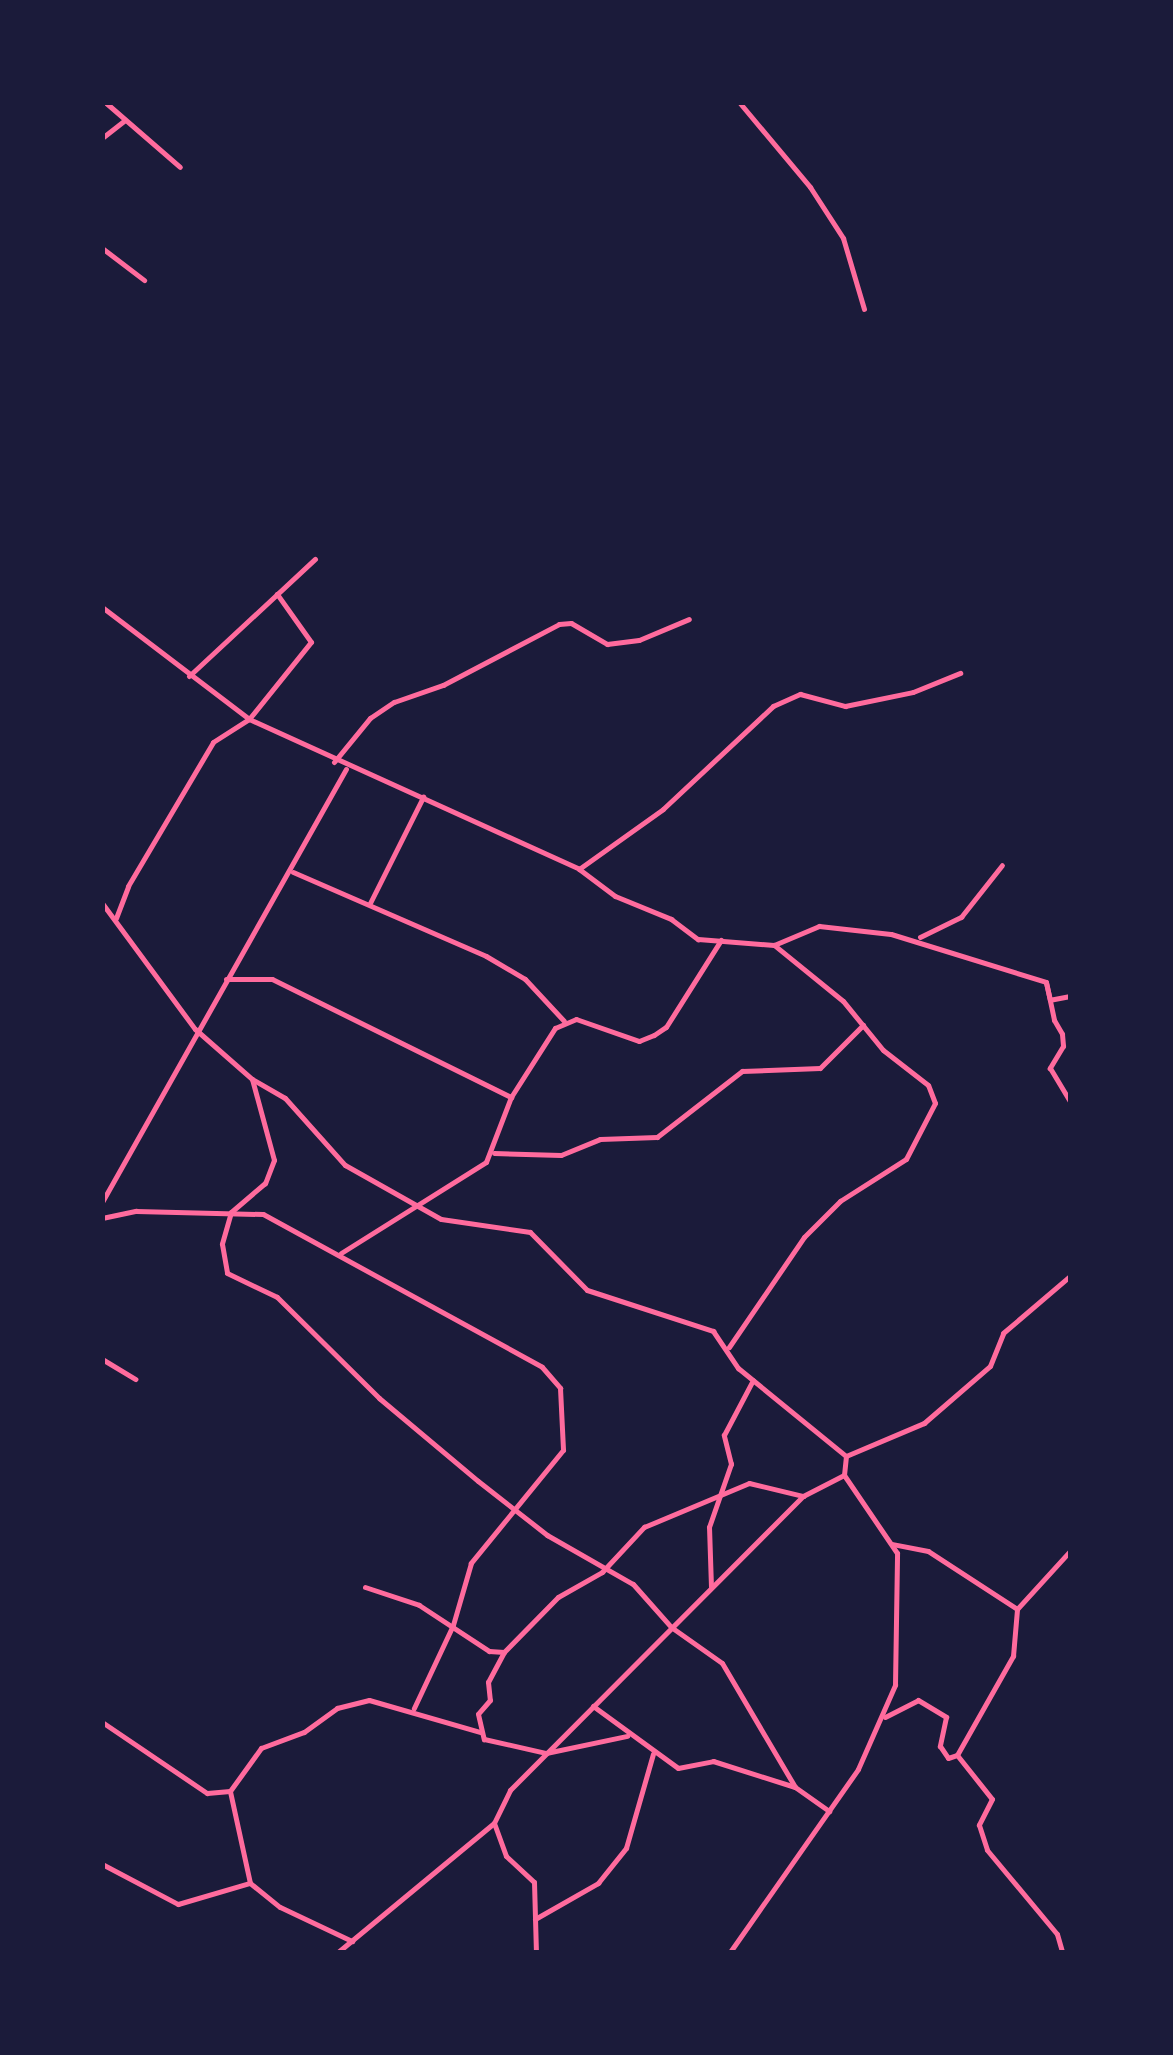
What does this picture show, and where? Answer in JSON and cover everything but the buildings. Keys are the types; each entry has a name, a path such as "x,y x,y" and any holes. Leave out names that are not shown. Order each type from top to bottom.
{"street":[{"path":"105,102 180,167"},
{"path":"738,102 810,187 843,238 864,309"},
{"path":"102,138 124,121"},
{"path":"102,248 144,280"},
{"path":"189,676 315,559"},
{"path":"116,918 128,886 213,742 249,719 312,642 276,594"},
{"path":"102,606 249,719 346,768 423,796 579,869 698,939 774,944 818,926 917,938 990,970 1012,970 1046,982"},
{"path":"334,762 370,718 394,702 443,685 558,624 571,623 594,642 607,644 639,640 689,619"},
{"path":"579,869 664,809 773,706 800,694 845,706 913,692 960,673"},
{"path":"102,1202 195,1029 293,872 346,768"},
{"path":"370,903 423,796"},
{"path":"917,938 961,917 1002,865"},
{"path":"293,872 370,903 525,979 564,1021 639,1040 666,1027 721,940"},
{"path":"102,903 195,1029 252,1080 285,1098 345,1164 440,1218 530,1232 586,1290 712,1331 753,1380 846,1456"},
{"path":"728,1347 804,1237 840,1201 906,1158 934,1103 928,1085 774,944"},
{"path":"226,979 272,979 510,1098"},
{"path":"1046,982 1050,1000 1070,996"},
{"path":"1046,982 1063,1046 1050,1068 1070,1101"},
{"path":"492,1153 510,1098 564,1021"},
{"path":"340,1254 492,1153 561,1155 600,1139 657,1137 742,1070 820,1068 863,1025"},
{"path":"252,1080 274,1160 265,1183 230,1212 222,1244 227,1273 277,1298 379,1398 602,1572 633,1584 670,1627 722,1663 795,1787"},
{"path":"102,1218 136,1211 263,1214 542,1368 560,1388 562,1450 471,1563 453,1625 414,1708"},
{"path":"846,1456 924,1423 990,1366 1003,1333 1070,1279"},
{"path":"102,1359 136,1379"},
{"path":"711,1586 707,1538 730,1464 724,1435 753,1380"},
{"path":"730,1952 829,1811 895,1685 893,1544 844,1474 846,1456"},
{"path":"338,1952 494,1823 510,1790 711,1586 803,1496 844,1474"},
{"path":"480,1732 478,1714 490,1700 488,1682 504,1652 558,1597 602,1572 644,1527 754,1482 803,1496"},
{"path":"893,1544 928,1551 1017,1609"},
{"path":"879,1722 918,1700 946,1717 940,1746 948,1758 957,1755 1013,1656 1017,1609 1070,1551"},
{"path":"364,1588 419,1605 489,1652 504,1652"},
{"path":"102,1722 208,1794 230,1790 257,1751 304,1732 337,1708 369,1700 414,1708 480,1732 496,1745 546,1753 627,1736"},
{"path":"593,1706 627,1736 678,1768 714,1761 795,1787 829,1811"},
{"path":"534,1918 598,1882 626,1848 653,1754"},
{"path":"957,1755 992,1799 979,1825 987,1850 1058,1934 1062,1952"},
{"path":"230,1790 250,1883 280,1906 352,1942"},
{"path":"494,1823 506,1856 532,1877 536,1952"},
{"path":"102,1864 178,1904 250,1883"}]}
